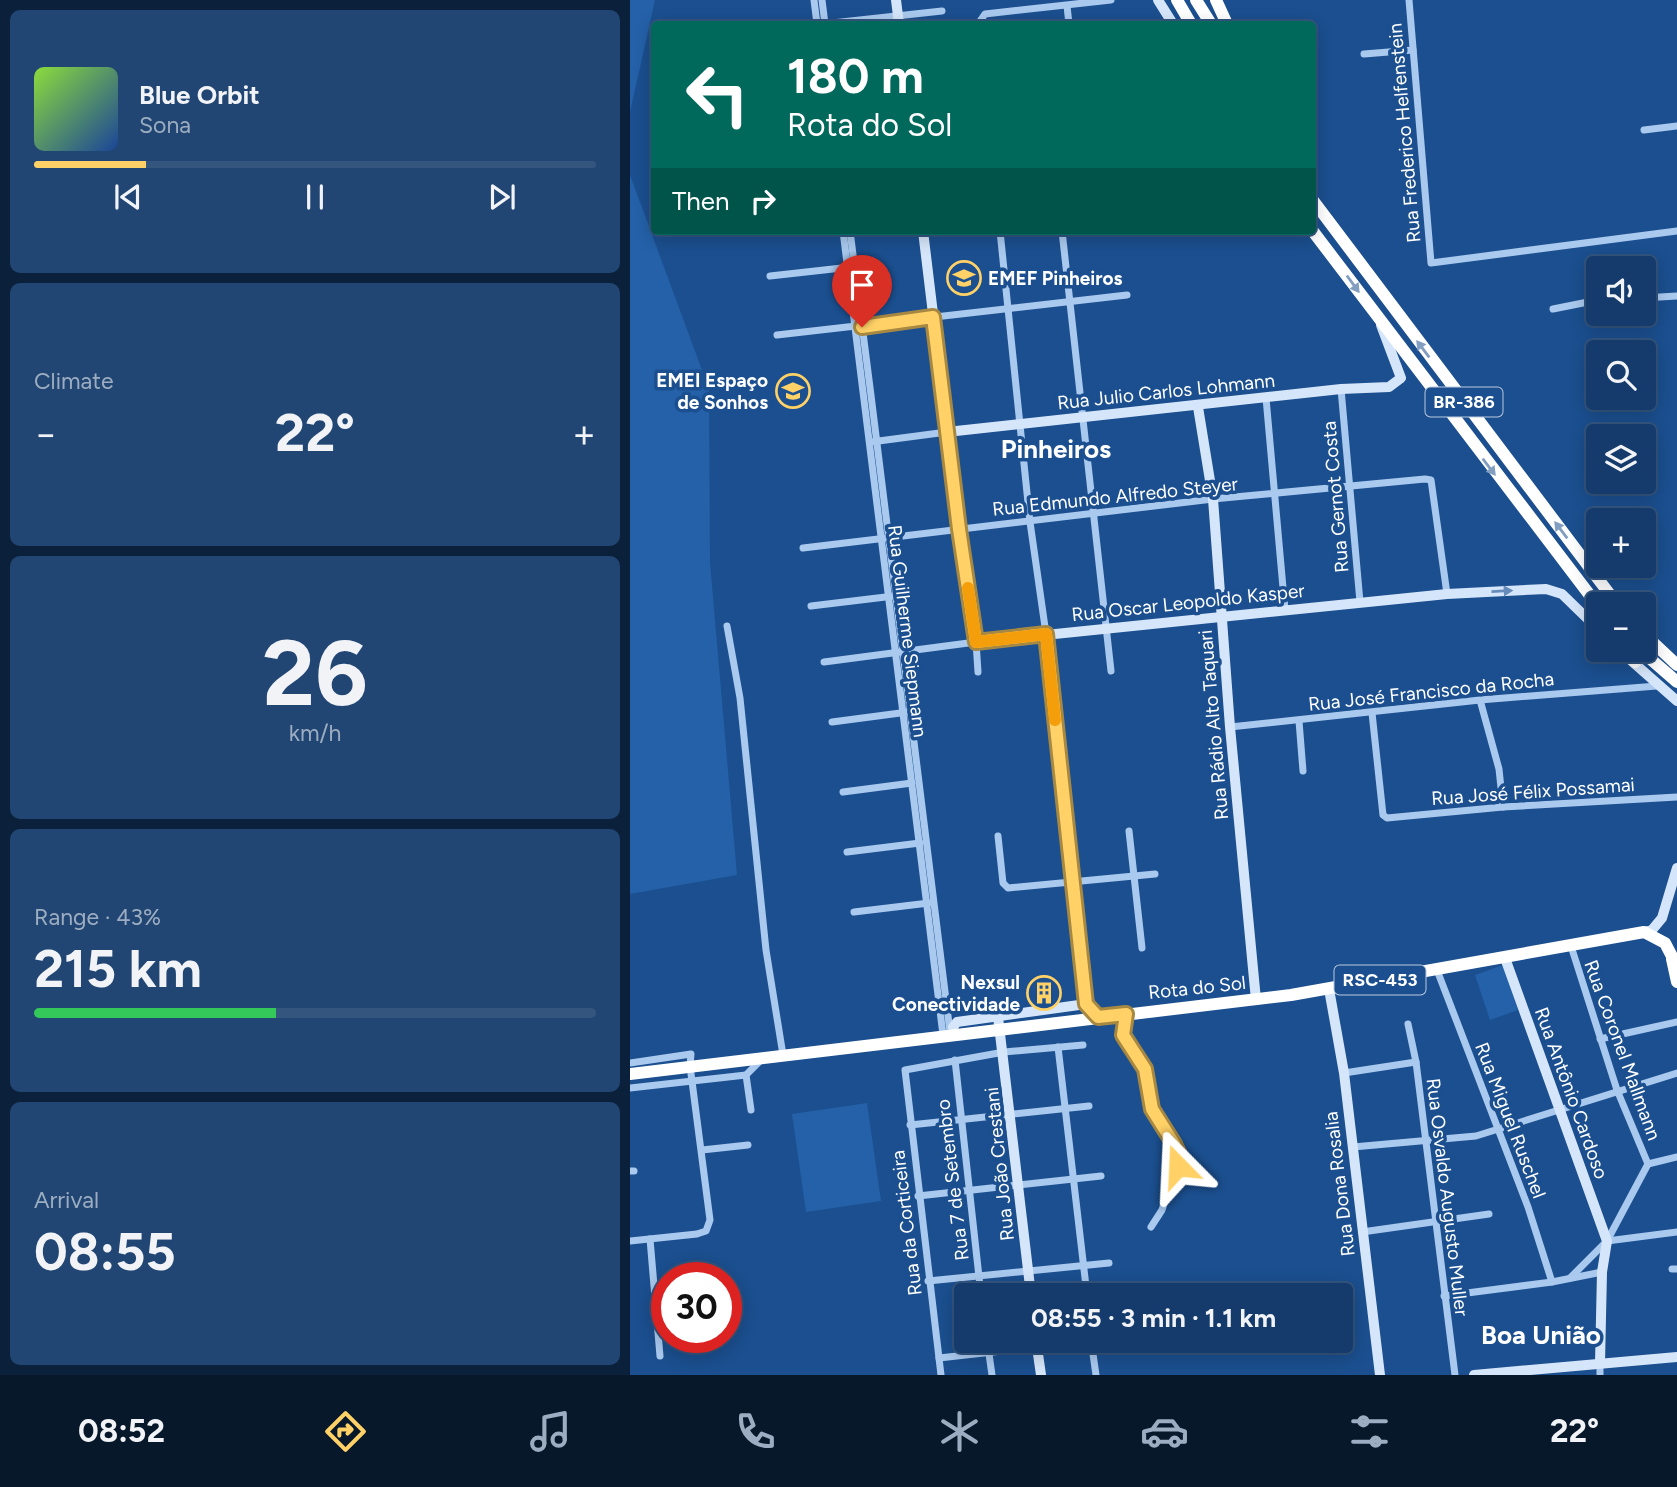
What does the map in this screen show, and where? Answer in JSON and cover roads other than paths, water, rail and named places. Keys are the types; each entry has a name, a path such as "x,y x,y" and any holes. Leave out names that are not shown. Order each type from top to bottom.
{"highway":[{"path":"1177,0 1189,21"},
{"path":"1196,0 1209,21"},
{"path":"1219,2 1226,21"},
{"name":"BR-386","path":"1316,204 1608,592"},
{"name":"BR-386","path":"1316,235 1587,592"},
{"path":"1656,646 1677,665"},
{"path":"1642,662 1677,682"},
{"path":"1644,932 1672,952 1677,982"},
{"name":"Rota do Sol","path":"630,1074 783,1055 999,1023 1098,1017 1256,1000 1644,932"}],"street":[{"path":"814,0 817,21"},
{"path":"822,0 825,21"},
{"path":"896,0 898,20"},
{"path":"980,21 985,14 1111,0"},
{"path":"1158,0 1170,21"},
{"name":"Rua Frederico Helfenstein","path":"1409,0 1431,262 1677,231"},
{"path":"1067,6 1069,21"},
{"path":"880,21 942,11"},
{"path":"1364,54 1413,50"},
{"path":"1644,130 1677,126"},
{"name":"Rua Guilherme Siepmann","path":"845,235 859,327 884,538 915,746 914,783"},
{"name":"Rua Guilherme Siepmann","path":"850,235 851,267"},
{"path":"923,235 978,673"},
{"path":"1000,235 1030,522 1046,634 1070,880 1086,1004 1098,1017"},
{"path":"1062,235 1111,671"},
{"path":"770,276 851,267"},
{"path":"778,335 1127,296"},
{"path":"1656,297 1677,296"},
{"path":"1553,309 1586,302"},
{"name":"Rua Julio Carlos Lohmann","path":"872,442 1341,389 1389,387 1399,382 1400,372 1379,320"},
{"name":"Rua Gernot Costa","path":"1341,389 1360,602"},
{"path":"1266,398 1285,610"},
{"name":"Rua Rádio Alto Taquari","path":"1198,407 1213,499 1230,727 1256,1000"},
{"name":"Rua Edmundo Alfredo Steyer","path":"803,548 1213,499 1430,480 1447,594"},
{"name":"Rua Oscar Leopoldo Kasper","path":"824,663 1107,627 1447,594 1557,590 1586,618"},
{"path":"811,606 894,596"},
{"path":"727,626 740,698 766,950 783,1055"},
{"path":"1635,686 1639,662"},
{"path":"1640,662 1657,686 1677,701"},
{"name":"Rua José Francisco da Rocha","path":"1230,727 1480,700 1657,686"},
{"path":"1480,700 1499,769 1503,807"},
{"path":"832,722 908,712"},
{"name":"Rua Guilherme Siepmann","path":"908,712 906,747 914,783 949,1030"},
{"name":"Rua José Félix Possamai","path":"1372,713 1383,815 1392,819 1503,807 1677,797"},
{"path":"1299,721 1303,771"},
{"path":"906,747 915,746"},
{"path":"843,792 914,783"},
{"path":"1129,831 1142,948"},
{"path":"998,836 1003,883 1008,888 1155,873"},
{"path":"848,852 922,843"},
{"path":"1644,932 1652,930 1662,918 1677,869"},
{"path":"854,912 929,903"},
{"path":"1662,918 1672,952"},
{"name":"Rua Coronel Mallmann","path":"1571,946 1617,1090 1648,1164"},
{"name":"Rua Antônio Cardoso","path":"1505,958 1607,1241"},
{"name":"Rua Miguel Ruschel","path":"1437,970 1499,1128 1552,1282"},
{"name":"Rua Dona Rosalia","path":"1329,989 1344,1073 1380,1375"},
{"path":"999,1023 1086,1004"},
{"path":"1126,1014 1123,1035 1142,1062 1155,1117 1180,1157 1163,1210 1151,1227"},
{"path":"1600,1039 1677,1022"},
{"name":"Rua João Crestani","path":"999,1023 1012,1113 1030,1283"},
{"name":"Rua Osvaldo Augusto Muller","path":"1408,1024 1416,1062 1423,1139 1455,1375"},
{"path":"955,1060 1004,1052 1083,1045"},
{"path":"1058,1047 1086,1283"},
{"path":"630,1063 691,1054 690,1066 694,1081 709,1226 697,1234 630,1241"},
{"path":"630,1088 746,1075 764,1057"},
{"name":"Rua da Corticeira","path":"941,1375 904,1074 908,1068 955,1060"},
{"name":"Rua 7 de Setembro","path":"955,1060 980,1283"},
{"path":"1344,1073 1416,1062"},
{"path":"1353,1147 1476,1136 1558,1108 1677,1073"},
{"path":"746,1075 751,1110"},
{"path":"910,1125 1089,1106"},
{"path":"702,1150 748,1145"},
{"path":"1570,1278 1607,1241 1648,1164 1677,1157"},
{"path":"918,1196 1101,1176"},
{"path":"1362,1232 1489,1214"},
{"path":"1607,1241 1677,1232"},
{"path":"650,1239 660,1356"},
{"path":"1600,1375 1602,1272 1607,1241"},
{"path":"929,1281 1109,1263"},
{"path":"1444,1296 1552,1282 1602,1272"},
{"path":"939,1358 980,1353"},
{"path":"988,1353 992,1375"},
{"path":"1038,1353 1041,1375"},
{"path":"1093,1353 1096,1375"},
{"path":"1474,1375 1677,1357"}],"place":[{"name":"EMEF Pinheiros","path":"964,278"},
{"name":"EMEI Espaço de Sonhos","path":"793,391"},
{"name":"Nexsul Conectividade","path":"1044,993"}],"district":[{"name":"Pinheiros","path":"1056,449"},
{"name":"Boa União","path":"1541,1335"}]}
